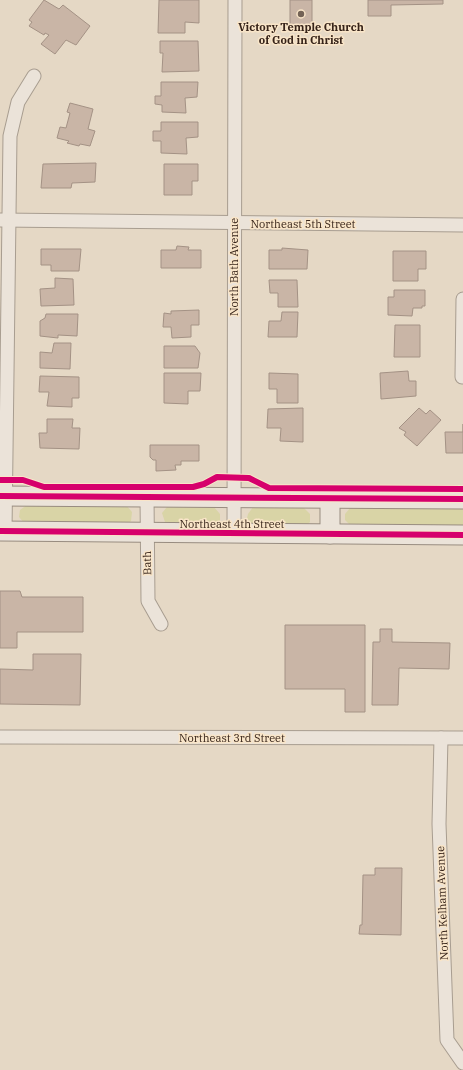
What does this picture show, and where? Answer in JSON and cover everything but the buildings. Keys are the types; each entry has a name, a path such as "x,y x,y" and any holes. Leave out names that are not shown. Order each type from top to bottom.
{"main road":[{"path":"3,496 463,499"},
{"path":"330,498 330,534"},
{"name":"Northeast 4th Street","path":"2,531 463,535"}],"street":[{"name":"North Bath Avenue","path":"234,534 235,0"},
{"path":"2,531 5,220 10,136 18,102 34,76"},
{"name":"Northeast 5th Street","path":"5,220 234,224 463,225"},
{"path":"462,377 463,299"},
{"name":"Bath","path":"147,497 146,533 148,601 161,624"},
{"name":"Northeast 3rd Street","path":"0,738 463,738"},
{"name":"North Kelham Avenue","path":"441,738 439,824 447,1040 463,1063"}],"shaded area":[{"path":"27,505 126,505 132,512 131,521 126,525 26,525 19,517 20,510"},
{"path":"213,506 220,514 220,522 214,526 166,525 162,513 167,507"},
{"path":"253,507 303,507 310,514 310,522 305,527 254,527 247,518"},
{"path":"351,507 463,509 463,527 352,527 345,520 345,514"}],"cycle path":[{"path":"0,480 23,480 44,487 193,487 204,484 217,477 249,478 269,488 463,489"},
{"path":"0,496 463,499"},
{"path":"0,531 463,535"}],"place":[{"name":"Victory Temple Church of God in Christ","path":"301,14"}]}
